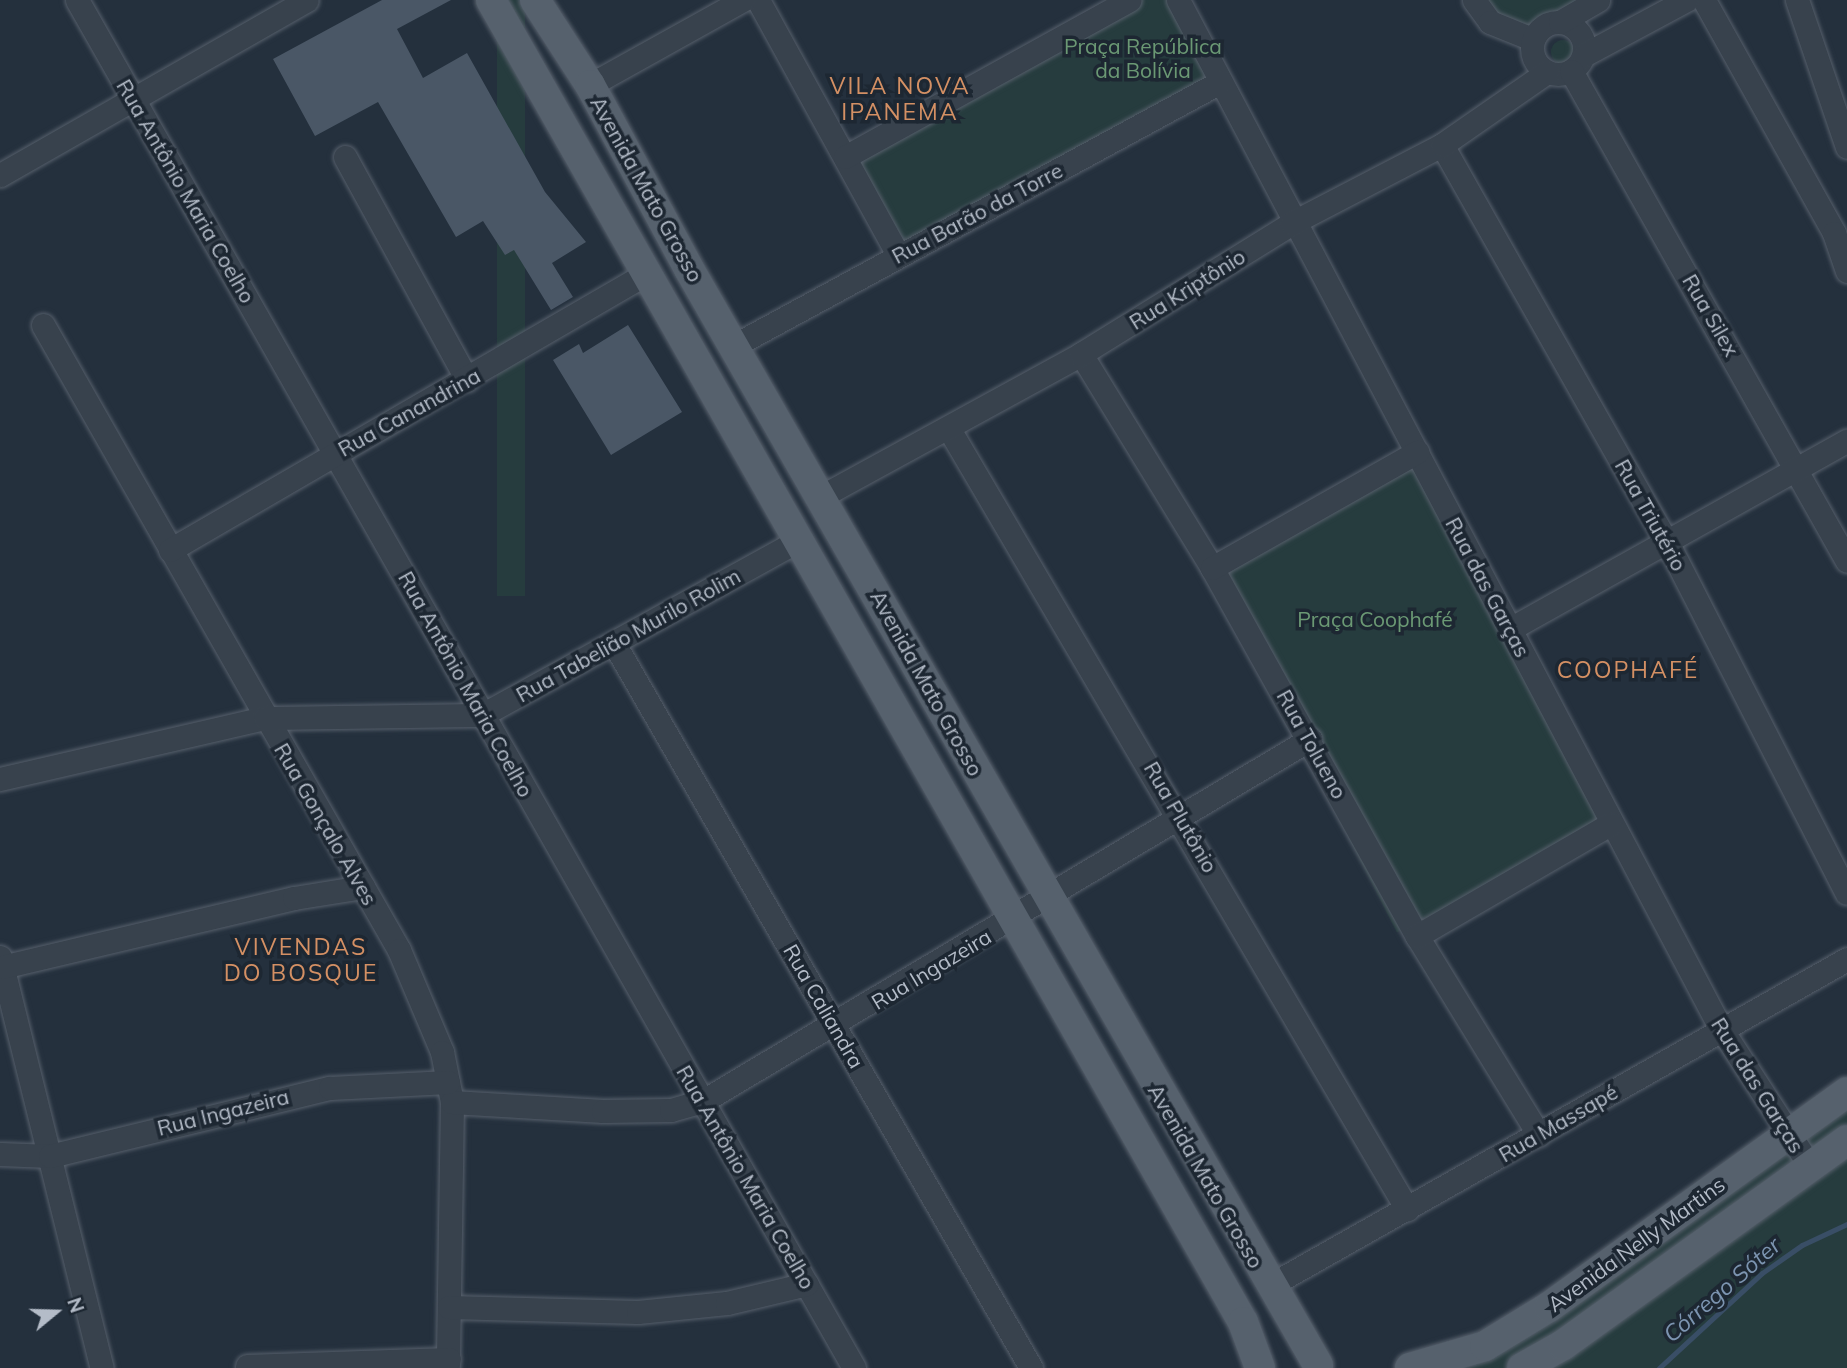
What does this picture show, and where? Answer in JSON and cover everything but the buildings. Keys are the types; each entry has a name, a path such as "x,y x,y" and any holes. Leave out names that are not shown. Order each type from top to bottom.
{"main road":[{"name":"Avenida Mato Grosso","path":"491,0 1010,921 1243,1322 1260,1368"},
{"name":"Avenida Mato Grosso","path":"535,0 590,85 689,269 822,496 1269,1286 1318,1367"},
{"path":"647,273 671,263 689,269"},
{"path":"769,492 793,507 822,496"},
{"name":"Avenida Nelly Martins","path":"1410,1368 1485,1346 1549,1307 1847,1092"},
{"name":"Avenida Nelly Martins","path":"1522,1368 1554,1356 1847,1140"}],"street":[{"name":"Rua Antônio Maria Coelho","path":"77,0 337,452 482,715 854,1368"},
{"path":"0,175 307,0"},
{"path":"590,85 743,0"},
{"path":"758,0 898,256"},
{"path":"845,158 1129,0"},
{"name":"Rua das Garças","path":"1178,0 1292,223 1417,452 1610,824 1720,1027 1810,1166"},
{"path":"1474,0 1490,22 1532,39"},
{"path":"1560,22 1598,0"},
{"path":"1532,39 1535,61 1547,72 1577,63 1686,0"},
{"path":"1704,0 1833,233 1847,271"},
{"path":"1797,0 1847,147"},
{"path":"1532,39 1548,23 1560,22 1576,27 1577,63"},
{"name":"Rua Silex","path":"1577,63 1847,561"},
{"name":"Rua Kriptônio","path":"822,496 949,429 1081,354 1292,223 1442,145 1547,72"},
{"name":"Rua Barão da Torre","path":"735,345 1220,82"},
{"name":"Rua Triutério","path":"1442,145 1667,542 1847,893"},
{"path":"345,156 467,380"},
{"name":"Rua Canandrina","path":"170,550 467,380 647,273"},
{"name":"Rua Gonçalo Alves","path":"43,324 404,961 442,1052 450,1092 449,1364"},
{"name":"Rua Tolueno","path":"1081,354 1212,568 1310,739 1417,936 1539,1135"},
{"name":"Rua Plutônio","path":"949,429 1180,814 1407,1209"},
{"path":"1510,629 1847,440"},
{"path":"1212,568 1417,452"},
{"name":"Rua Tabelião Murilo Rolim","path":"0,779 265,718 482,715 615,645 797,541"},
{"name":"Rua Caliandra","path":"615,645 1031,1368"},
{"name":"Rua Ingazeira","path":"0,1154 50,1156 300,1093 450,1092 603,1111 671,1110 703,1101 836,1027 1010,921 1046,894 1310,739"},
{"path":"1417,936 1610,824"},
{"path":"102,1368 1,962 294,898 363,887"},
{"name":"Rua Massapé","path":"1269,1286 1539,1135 1720,1027 1847,959"},
{"path":"450,1307 638,1312 727,1303 807,1284"},
{"path":"247,1366 449,1364"}],"green space":[{"path":"497,0 525,0 525,596 497,596"},
{"name":"Praça República da Bolívia","path":"1129,0 1178,0 1220,82 898,255 845,157"},
{"path":"1474,0 1598,0 1534,34"},
{"path":"1563,40 1572,43 1575,52 1572,61 1563,64 1554,61 1551,52 1554,43"},
{"name":"Praça Coophafé","path":"1417,452 1607,825 1397,932 1207,559"},
{"path":"1847,1097 1847,1368 1437,1368"}],"waterway":[{"name":"Córrego Sóter","path":"1659,1368 1762,1273 1802,1245 1847,1224"}],"district":[{"name":"VILA NOVA IPANEMA","path":"900,99"},
{"name":"COOPHAFÉ","path":"1628,670"},
{"name":"VIVENDAS DO BOSQUE","path":"301,960"}]}
